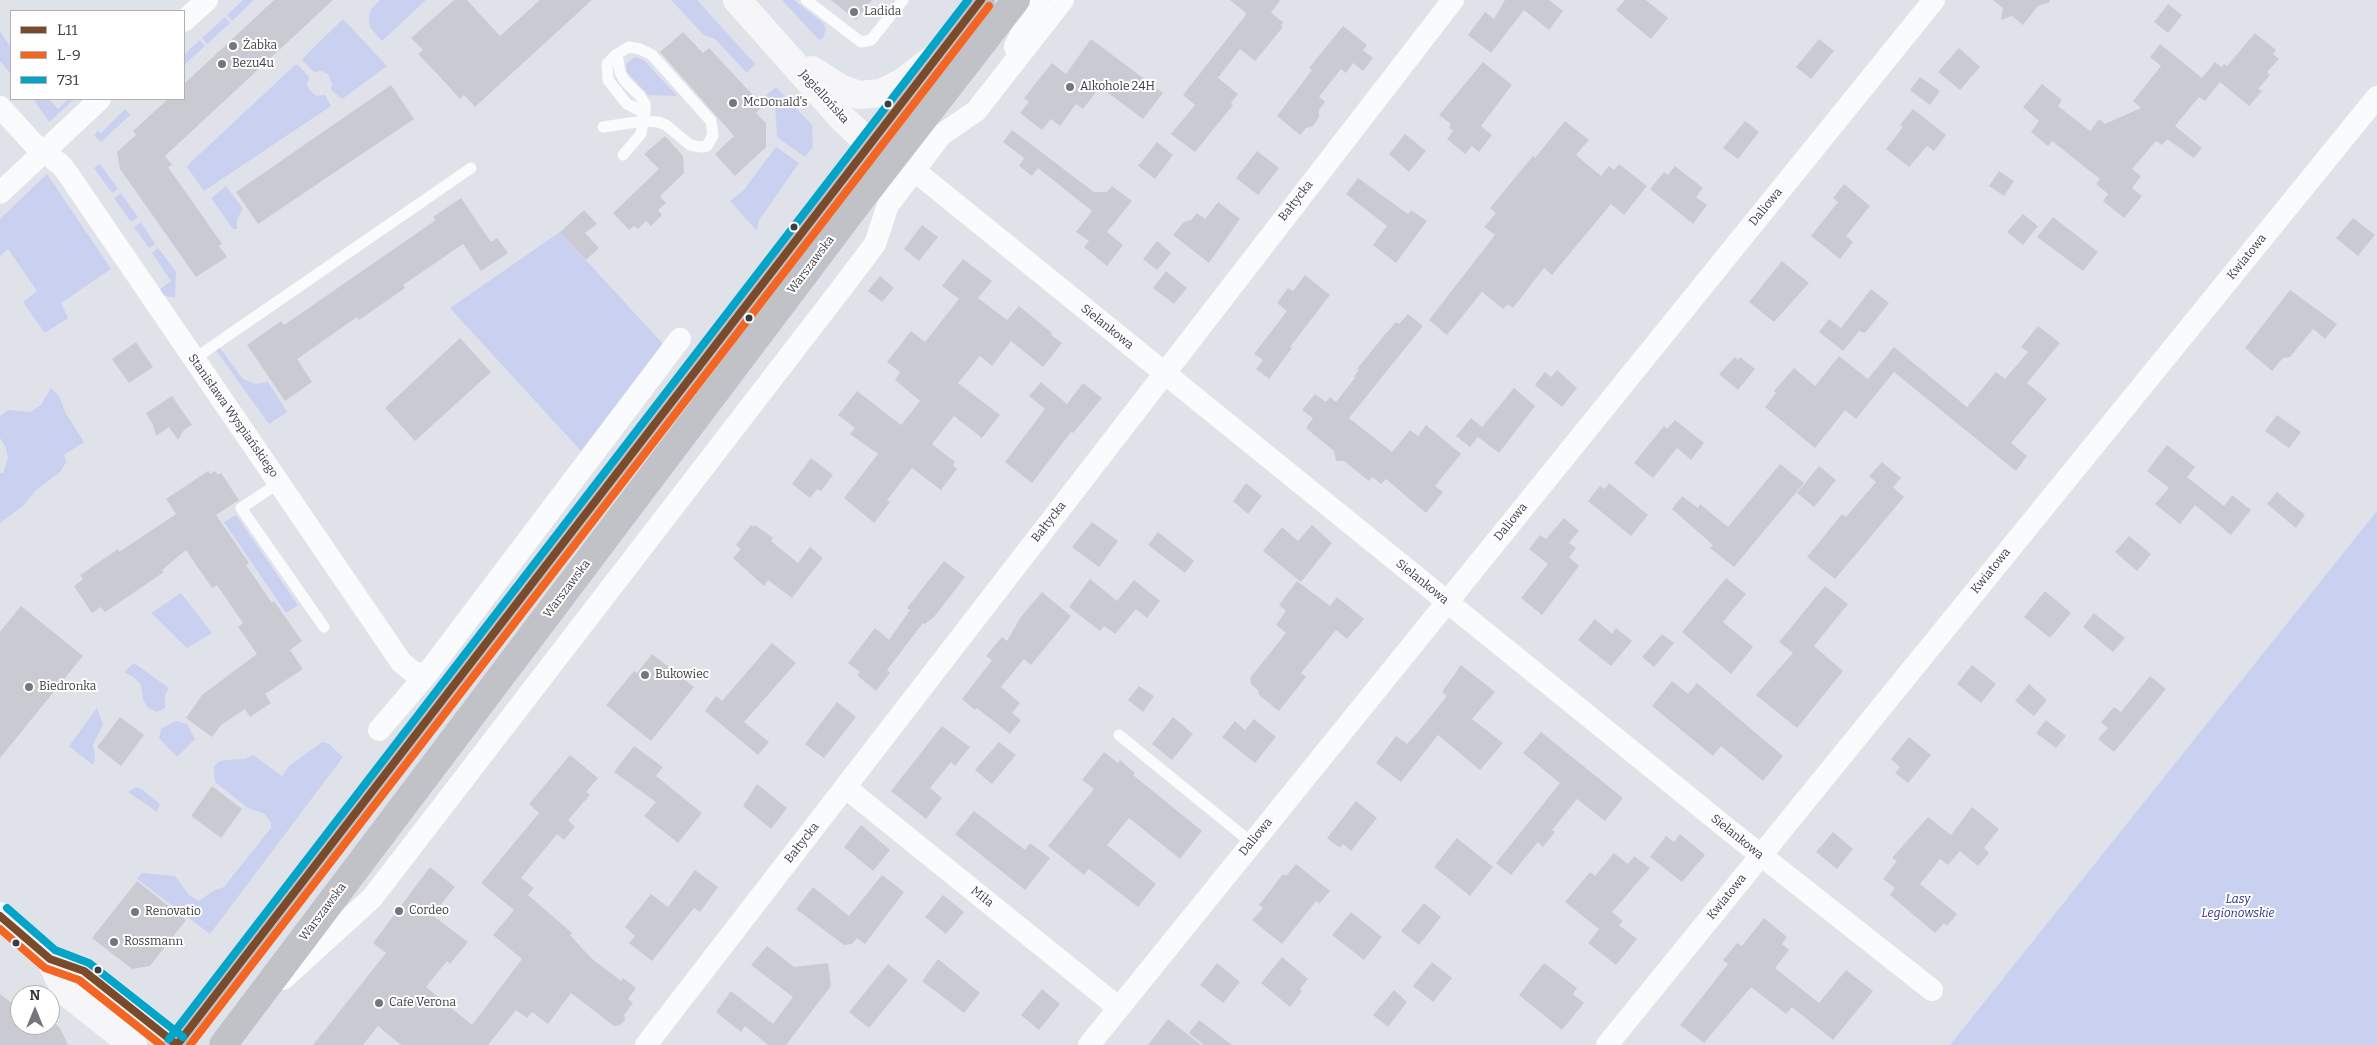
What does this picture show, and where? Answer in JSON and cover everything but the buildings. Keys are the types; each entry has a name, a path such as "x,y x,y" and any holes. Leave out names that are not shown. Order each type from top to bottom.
{"main road":[{"path":"177,1045 981,0"},
{"name":"Warszawska","path":"223,1045 913,133 1016,0"}],"street":[{"path":"185,20 206,0"},
{"path":"996,87 1037,0"},
{"path":"251,1008 372,898 842,289 875,244 888,205 941,135 976,111 1063,0"},
{"name":"Bałtycka","path":"646,1045 1452,0"},
{"name":"Daliowa","path":"1089,1045 1446,601 1934,0"},
{"name":"Jagiellońska","path":"747,3 780,47 842,118 859,134 871,141"},
{"name":"Jagiellońska","path":"780,47 822,78 842,89 859,94 881,93 903,82 938,55"},
{"name":"Kwiatowa","path":"1607,1045 2377,97"},
{"path":"0,193 99,100"},
{"name":"Stanisława Wyspiańskiego","path":"0,107 68,174 401,662 413,672 426,675"},
{"path":"871,141 899,140 913,133"},
{"name":"Sielankowa","path":"914,171 1760,855 1932,990"},
{"path":"379,730 426,675 680,338"},
{"name":"Miła","path":"846,787 1119,1008"},
{"path":"0,916 50,959 84,971 177,1045"},
{"path":"50,959 65,991 133,1045"}],"lane":[{"path":"806,0 857,41 865,42 871,40 903,0"},
{"path":"603,127 644,117 666,125 690,145 707,146 712,135 711,121 652,55 640,49 628,47 617,54 624,80 640,96 645,104 644,117 641,134 623,155"},
{"path":"194,359 471,168"},
{"path":"279,483 241,508 324,627"},
{"path":"1120,735 1252,843"}],"green space":[{"path":"243,0 254,0 232,21 227,15"},
{"path":"380,0 426,0 382,41 370,27 369,18 371,9"},
{"path":"671,0 697,0 755,64 747,73 715,39 704,35"},
{"path":"782,0 794,0 823,23 826,29 823,38 819,40"},
{"path":"225,17 230,23 207,44 202,38"},
{"path":"343,19 387,66 342,99 331,90 332,84 328,74 321,71 314,72 303,61 303,58"},
{"path":"0,31 10,46 10,73 0,61"},
{"path":"200,40 205,46 185,64 185,54"},
{"path":"635,57 644,60 677,96 648,95 627,72 626,64"},
{"path":"295,65 298,65 309,77 307,85 310,91 317,96 325,95 331,106 204,191 187,167 188,165"},
{"path":"776,87 812,125 813,147 805,157 777,137 775,104 766,95"},
{"path":"34,100 50,100 58,109 67,100 73,100 49,122"},
{"path":"125,109 130,115 101,142 94,135 98,131 101,133"},
{"path":"776,147 799,163 759,220 757,231 730,201 743,191"},
{"path":"100,164 118,189 112,193 94,168"},
{"path":"47,174 111,269 61,303 68,318 45,333 23,302 37,291 8,249 0,256 0,219"},
{"path":"226,186 243,209 237,219 237,229 233,229 211,198"},
{"path":"121,193 138,217 131,222 114,198"},
{"path":"141,222 155,244 149,248 134,227"},
{"path":"560,232 663,344 581,451 450,308"},
{"path":"158,248 176,272 175,298 162,295 159,290 171,281 152,253"},
{"path":"219,347 243,379 255,384 268,382 287,412 269,424 215,349"},
{"path":"51,388 59,396 65,412 84,442 64,455 66,462 61,471 35,491 23,506 0,523 0,473 3,473 8,458 6,448 0,438 0,416 8,410 30,412 41,405"},
{"name":"Lasy Legionowskie","path":"2377,511 2377,1045 1950,1045"},
{"path":"236,515 298,605 286,613 224,522"},
{"path":"181,593 212,633 187,648 151,613"},
{"path":"134,663 169,688 165,695 165,708 157,712 148,708 143,699 141,685 135,678 124,672"},
{"path":"97,708 103,725 93,745 95,757 93,765 69,746"},
{"path":"175,721 187,724 195,739 177,757 159,738 161,729"},
{"path":"322,742 329,744 343,757 210,934 137,879 142,873 175,876 189,895 199,901 213,891 224,887 271,828 271,823 265,814 248,808 215,782 214,767 218,762 245,759 253,755 282,776 289,766"},
{"path":"136,787 143,790 160,804 157,812 128,792"}],"transit line":[{"name":"731","path":"169,1039 968,0"},
{"name":"L11","path":"177,1045 981,0"},
{"name":"L-9","path":"190,1045 989,6"},
{"name":"731","path":"7,908 55,950 89,963 183,1037"},
{"name":"L11","path":"0,916 50,959 84,971 177,1045"},
{"name":"L-9","path":"0,929 45,968 79,980 161,1045"}],"place":[{"name":"Ladida","path":"854,12"},
{"name":"Żabka","path":"233,46"},
{"name":"Bezu4u","path":"222,64"},
{"name":"Alkohole 24H","path":"1070,87"},
{"name":"McDonald's","path":"733,103"},
{"name":"Bukowiec","path":"645,675"},
{"name":"Biedronka","path":"29,687"},
{"name":"Cordeo","path":"399,911"},
{"name":"Renovatio","path":"135,912"},
{"name":"Rossmann","path":"114,942"},
{"name":"Cafe Verona","path":"379,1003"}]}
